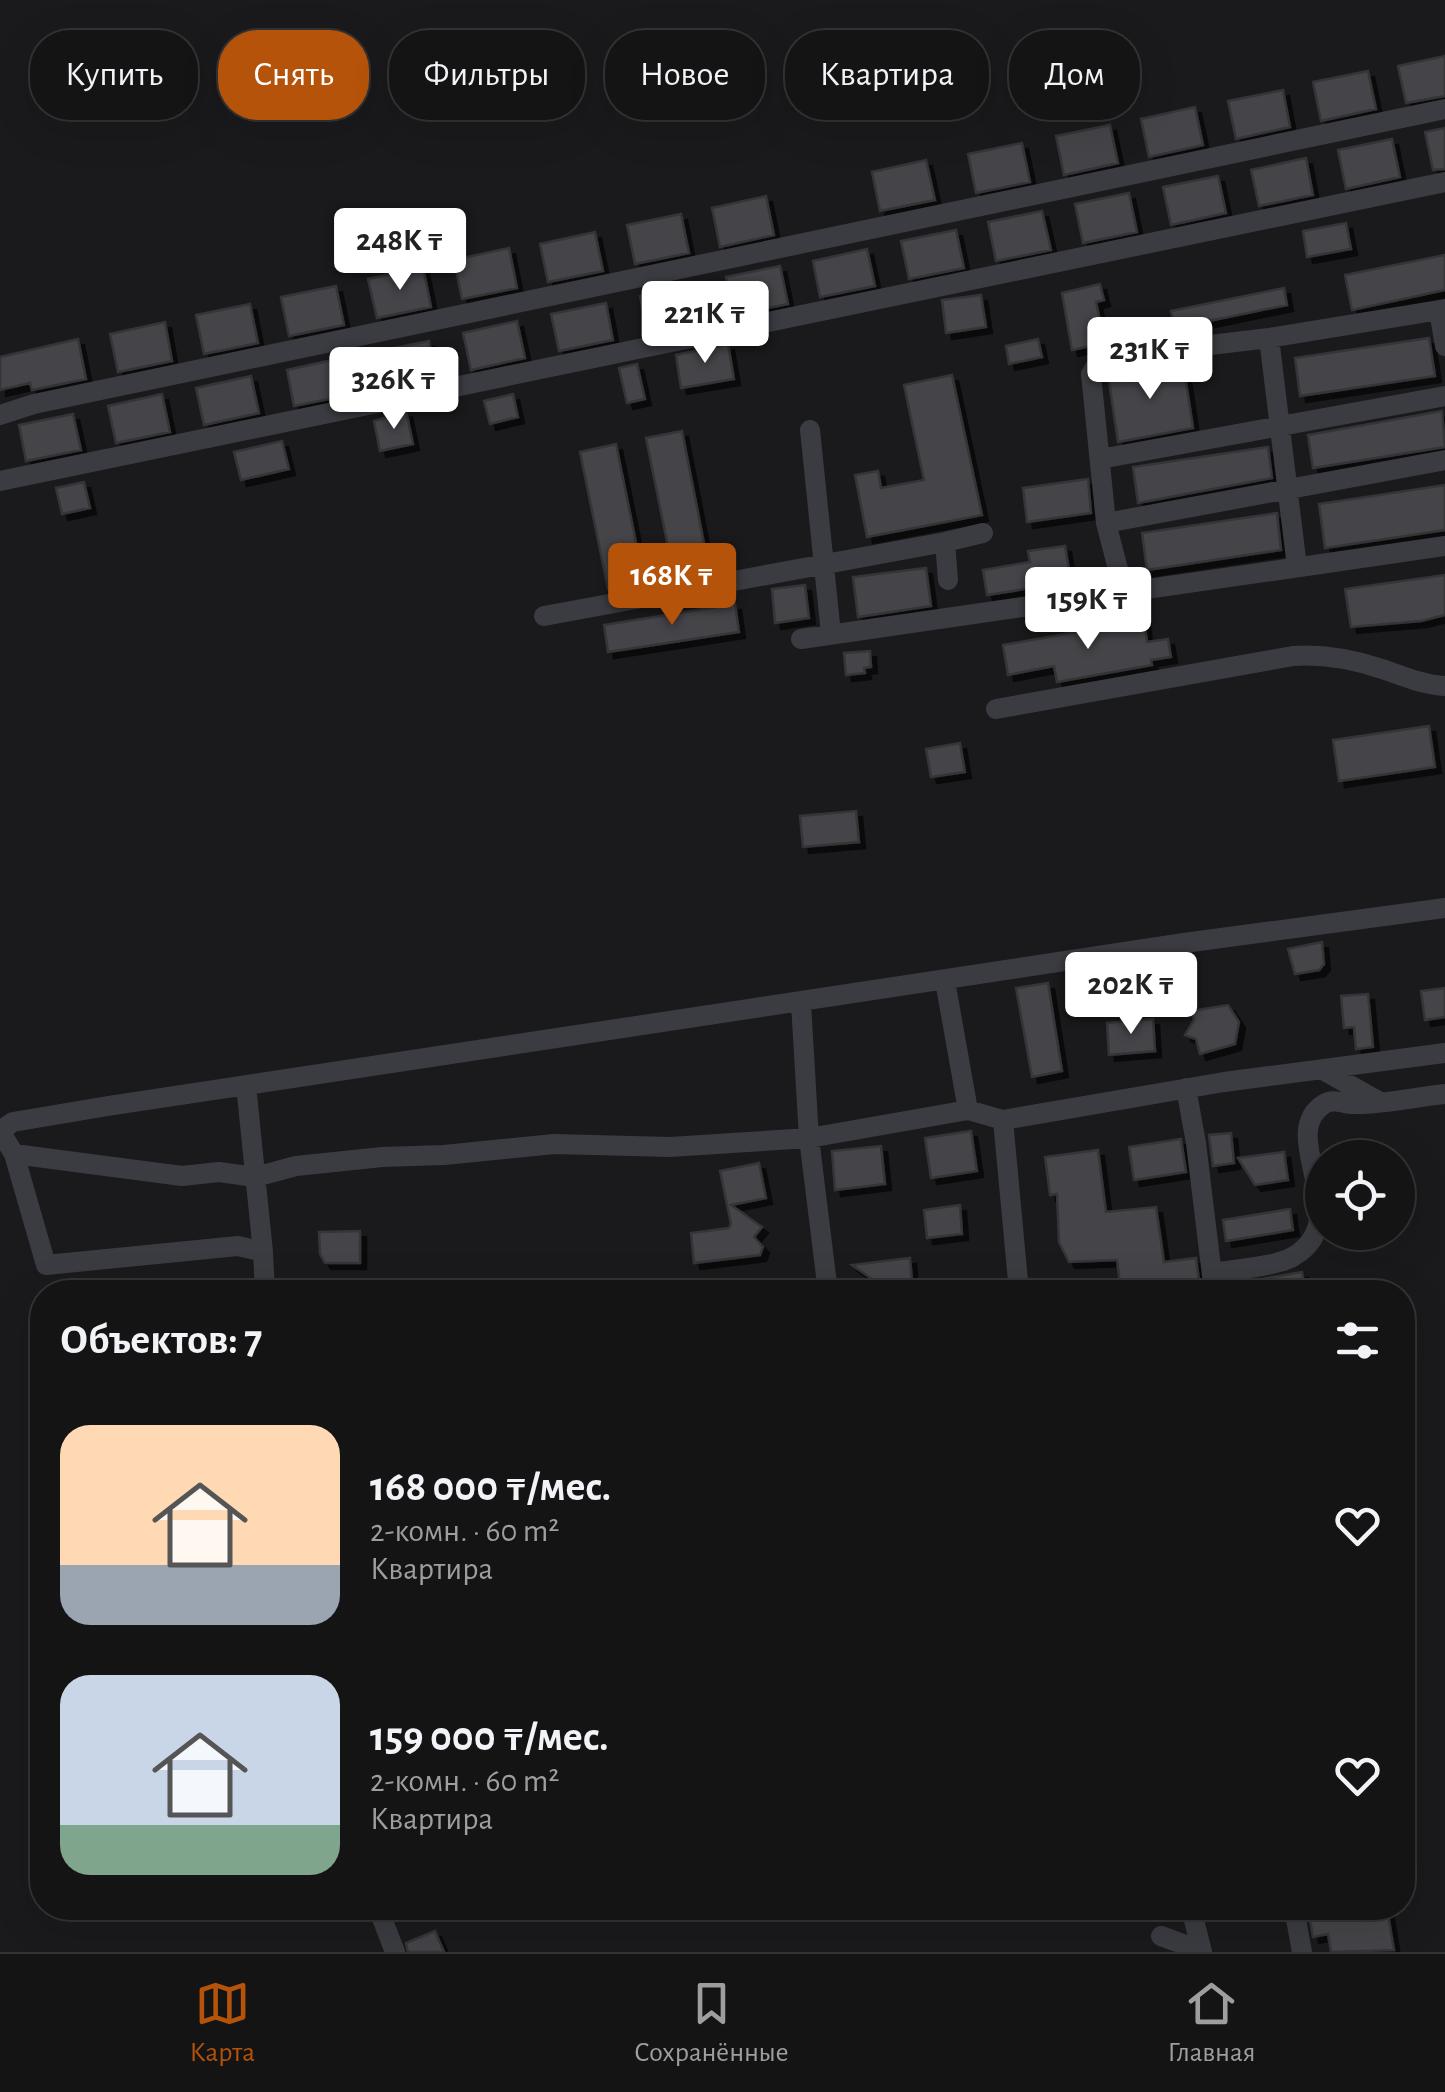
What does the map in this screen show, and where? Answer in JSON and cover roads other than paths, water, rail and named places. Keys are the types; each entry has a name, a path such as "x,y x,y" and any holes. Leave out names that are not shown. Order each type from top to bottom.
{"street":[{"path":"0,415 34,404 1445,109"},
{"path":"0,482 1445,182"},
{"path":"1124,592 1106,524 1091,374 1102,358 1268,338 1442,309 1445,346"},
{"path":"1268,338 1297,568"},
{"path":"1100,460 1445,396"},
{"path":"810,430 831,634"},
{"path":"1106,524 1445,460"},
{"path":"544,616 983,533"},
{"path":"945,542 948,580"},
{"path":"801,638 1445,546"},
{"path":"996,709 1320,654 1445,686"},
{"path":"263,1252 238,1246 46,1265 14,1154 0,1131 14,1122 246,1085 1203,940 1445,908"},
{"path":"945,981 968,1110"},
{"path":"801,1003 809,1138 827,1280"},
{"path":"14,1154 182,1176 219,1172 254,1176 296,1166 382,1156 444,1155 554,1144 670,1147 809,1138 968,1110 1002,1120 1186,1088 1445,1053"},
{"path":"1324,1070 1380,1102"},
{"path":"246,1085 264,1280"},
{"path":"1186,1088 1213,1280"},
{"path":"1220,1280 1291,1258 1312,1242 1322,1217 1308,1141 1309,1125 1320,1106 1333,1101 1352,1104 1445,1094"},
{"path":"1002,1120 1018,1280"},
{"path":"383,1920 395,1952"},
{"path":"1194,1920 1202,1952"},
{"path":"1296,1920 1302,1952"},
{"path":"1162,1936 1194,1952"}]}
